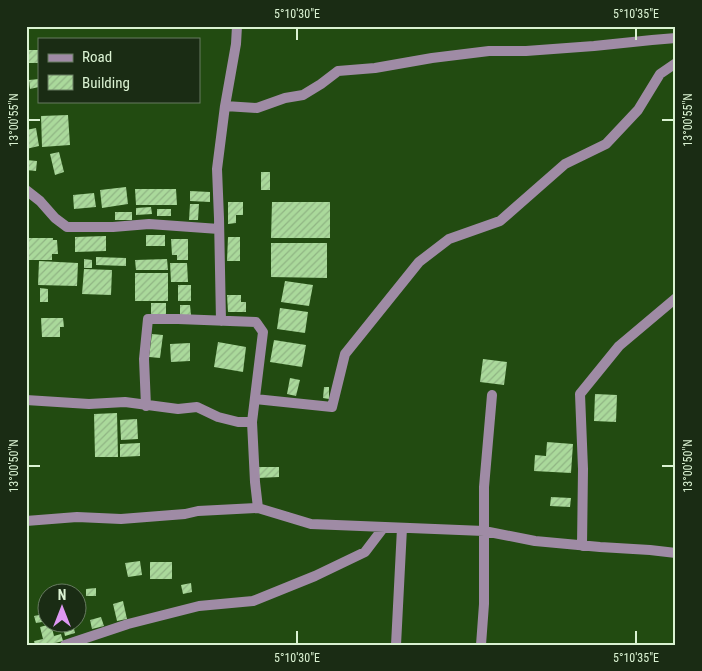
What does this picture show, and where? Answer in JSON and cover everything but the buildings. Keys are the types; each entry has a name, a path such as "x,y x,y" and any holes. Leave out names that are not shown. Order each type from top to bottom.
{"street":[{"path":"221,321 217,169 225,106 236,44 237,26"},
{"path":"225,106 257,108 285,98 303,95 338,72 489,51 526,51 676,38"},
{"path":"255,399 332,407 345,354 419,262 448,240 500,221 565,164 606,144 638,110 660,74 676,63"},
{"path":"26,190 67,227 113,227 149,224 219,228"},
{"path":"582,546 583,469 580,394 619,346 676,298"},
{"path":"146,406 144,359 148,319 256,322 263,332 252,422 258,508"},
{"path":"481,645 484,604 484,487 492,395"},
{"path":"26,400 89,404 124,402 178,409 197,407 218,417 238,422 252,422"},
{"path":"26,521 77,517 121,519 184,514 198,511 258,508 311,524 484,531 535,541 676,553"},
{"path":"65,645 128,624 199,606 253,601 315,576 365,552 384,527"},
{"path":"396,645 402,528"}]}
